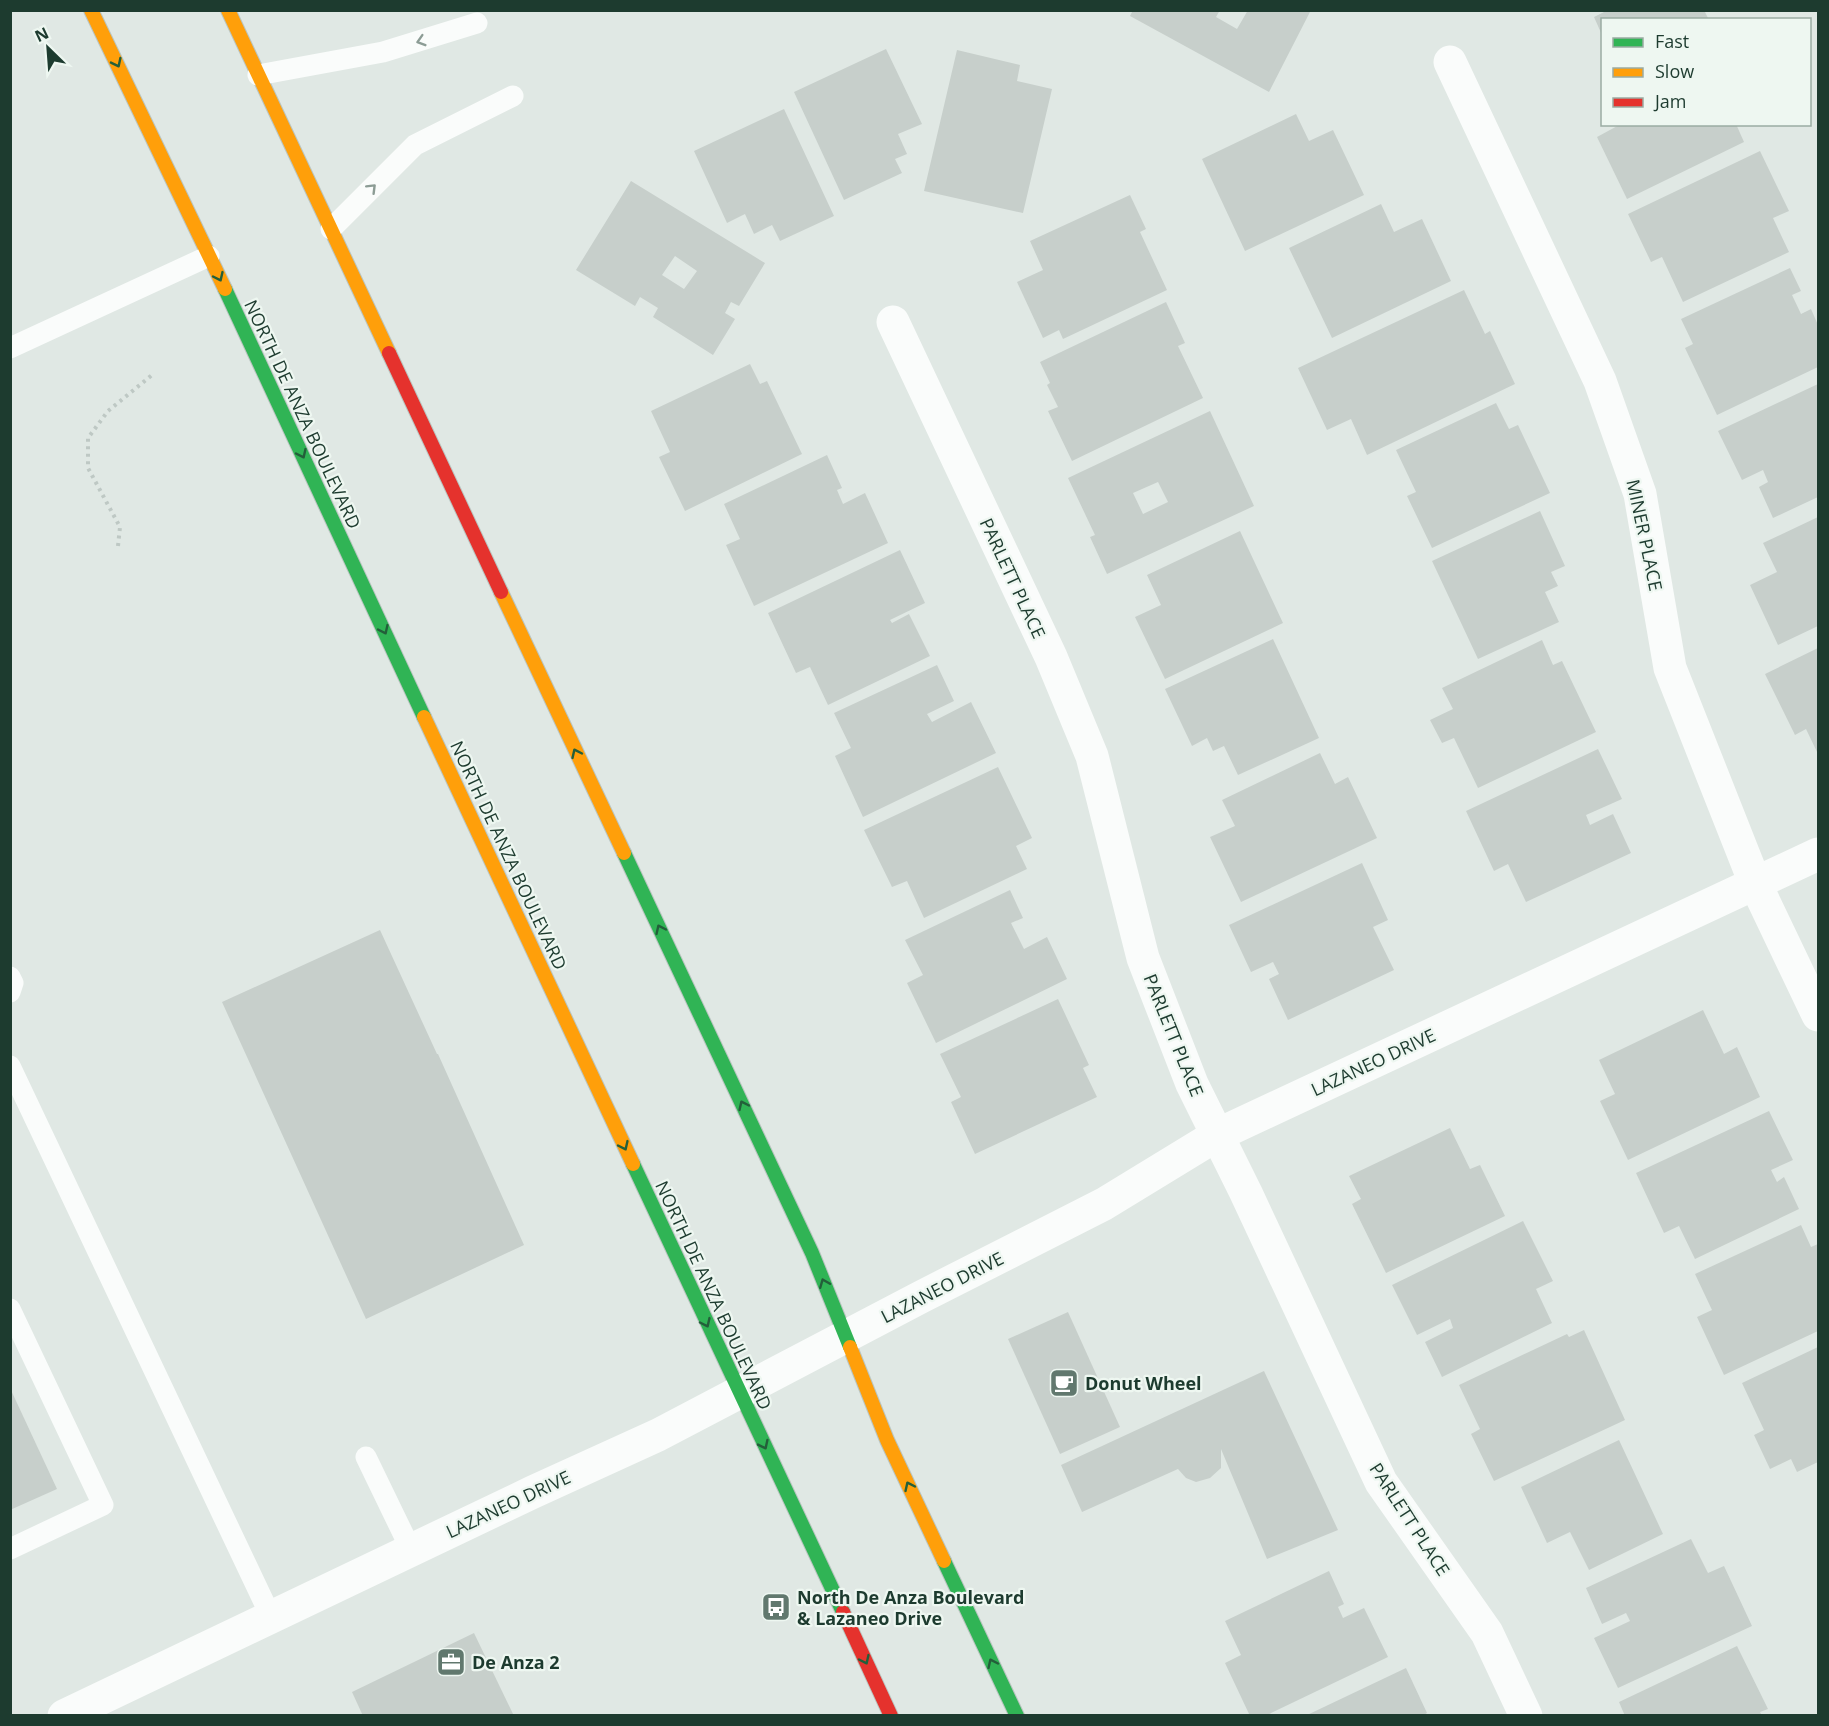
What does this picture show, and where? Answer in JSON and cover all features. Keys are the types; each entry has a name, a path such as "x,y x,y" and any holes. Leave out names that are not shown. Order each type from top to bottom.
{"main road":[{"name":"NORTH DE ANZA BOULEVARD","path":"91,10 209,256 891,1716"},
{"path":"228,10 812,1253 887,1440 1017,1716"}],"street":[{"name":"MINER PLACE","path":"1450,62 1600,381 1640,494 1670,668 1755,883 1818,1015"},
{"name":"PARLETT PLACE","path":"893,322 1051,657 1092,756 1143,958 1192,1084 1381,1482 1487,1633 1526,1716"},
{"name":"LAZANEO DRIVE","path":"64,1716 532,1492 658,1435 1104,1204 1217,1135 1818,854"}],"lane":[{"path":"258,75 383,52 477,23"},
{"path":"331,229 415,145 513,96"},
{"path":"10,348 209,256"},
{"path":"10,977 13,984 10,992"},
{"path":"10,1066 271,1617"},
{"path":"10,1309 103,1505 10,1549"},
{"path":"366,1457 411,1550"}],"path":[{"path":"118,546 120,527 88,468 88,438 108,411 152,375"}],"building":[{"path":"1133,10 1220,10 1216,17 1237,29 1248,10 1311,10 1269,92 1130,16"},
{"path":"1608,10 1704,10 1708,18 1601,18 1601,33 1594,17"},
{"path":"886,49 922,124 898,134 907,154 895,159 902,173 844,200 794,92"},
{"path":"957,50 1020,65 1017,81 1052,89 1023,213 924,191"},
{"path":"784,109 834,216 780,241 772,225 754,234 745,214 727,223 694,151"},
{"path":"1296,114 1309,141 1333,130 1364,195 1245,251 1202,159"},
{"path":"1617,126 1737,126 1744,142 1627,199 1597,137"},
{"path":"1760,151 1789,211 1773,218 1789,252 1683,302 1662,257 1651,262 1628,214"},
{"path":"631,181 765,263 739,306 731,302 725,313 735,319 713,355 653,317 658,308 640,297 635,306 576,270","holes":["675,256 697,271 684,289 662,275"]},
{"path":"1130,195 1146,229 1140,232 1167,290 1063,339 1059,330 1043,338 1017,282 1043,270 1030,241"},
{"path":"1381,204 1394,232 1422,219 1451,281 1332,338 1289,248"},
{"path":"1790,268 1801,291 1792,295 1801,314 1811,309 1818,325 1818,367 1717,415 1685,348 1693,344 1681,319"},
{"path":"1464,290 1485,334 1490,331 1515,384 1367,455 1351,419 1327,430 1298,368"},
{"path":"1166,302 1185,343 1178,346 1203,398 1072,461 1048,411 1058,407 1047,385 1050,383 1040,362"},
{"path":"750,364 760,384 767,381 802,454 685,511 659,457 670,452 651,411"},
{"path":"1818,384 1818,497 1773,518 1759,487 1768,482 1763,470 1742,480 1718,431"},
{"path":"1496,403 1509,429 1518,425 1550,493 1432,548 1407,496 1416,492 1396,450"},
{"path":"1210,411 1254,506 1107,574 1090,537 1095,535 1068,478","holes":["1158,482 1168,502 1143,514 1133,493"]},
{"path":"827,455 842,488 837,490 843,504 865,493 888,543 754,606 726,545 740,539 724,504"},
{"path":"1540,511 1565,566 1551,572 1558,586 1545,592 1559,622 1478,659 1432,561"},
{"path":"1818,517 1818,626 1778,645 1750,585 1777,572 1763,543"},
{"path":"1240,531 1283,623 1165,679 1135,617 1161,605 1147,575"},
{"path":"900,550 925,603 890,620 892,623 909,614 930,656 828,705 810,667 796,673 768,613"},
{"path":"1273,639 1319,738 1238,775 1224,746 1213,751 1207,738 1192,746 1165,689"},
{"path":"1542,640 1553,665 1562,661 1596,732 1478,788 1454,738 1442,743 1430,720 1453,709 1442,688"},
{"path":"1818,648 1818,754 1806,729 1795,735 1765,674"},
{"path":"937,665 954,701 927,714 932,722 971,702 996,753 863,817 835,756 851,748 834,713"},
{"path":"1598,749 1622,799 1586,815 1590,825 1613,814 1631,853 1526,902 1508,864 1494,871 1466,811"},
{"path":"1320,753 1335,784 1348,777 1377,838 1241,902 1210,837 1235,826 1222,800"},
{"path":"998,767 1032,838 1016,846 1027,869 924,918 907,881 892,887 864,830"},
{"path":"1362,863 1388,920 1373,927 1394,970 1288,1020 1269,979 1279,974 1273,962 1251,972 1229,925"},
{"path":"1010,890 1023,918 1011,923 1024,949 1047,937 1067,979 936,1043 907,983 923,975 905,940"},
{"path":"380,930 524,1245 366,1319 222,1002"},
{"path":"1058,999 1089,1065 1083,1068 1097,1097 975,1154 951,1102 961,1097 940,1054"},
{"path":"1703,1010 1724,1054 1737,1047 1760,1097 1628,1160 1600,1101 1615,1094 1599,1060"},
{"path":"1769,1111 1793,1160 1771,1170 1777,1182 1784,1177 1799,1209 1695,1259 1679,1226 1664,1233 1636,1173"},
{"path":"1450,1128 1470,1169 1480,1165 1505,1216 1386,1273 1352,1204 1361,1199 1349,1176"},
{"path":"1523,1221 1553,1281 1536,1289 1552,1323 1442,1377 1425,1342 1453,1328 1450,1319 1417,1335 1392,1285"},
{"path":"1801,1225 1811,1247 1818,1244 1818,1331 1724,1375 1697,1317 1712,1310 1695,1274"},
{"name":"Donut Wheel","path":"1068,1312 1120,1427 1060,1454 1008,1339"},
{"path":"1584,1330 1625,1420 1494,1481 1471,1434 1480,1429 1459,1385 1567,1334 1569,1337"},
{"path":"1818,1347 1818,1462 1797,1472 1791,1459 1770,1469 1754,1435 1764,1430 1742,1383"},
{"path":"1264,1371 1338,1530 1267,1559 1221,1449 1221,1468 1210,1478 1196,1482 1186,1478 1178,1469 1082,1512 1061,1465"},
{"path":"10,1388 57,1489 10,1510"},
{"path":"1619,1440 1663,1534 1589,1570 1570,1532 1547,1543 1521,1487"},
{"path":"1691,1539 1708,1573 1724,1566 1752,1626 1618,1688 1594,1638 1630,1621 1626,1613 1602,1624 1586,1588"},
{"path":"1329,1571 1344,1604 1338,1607 1343,1618 1364,1608 1388,1657 1265,1716 1250,1716 1225,1663 1241,1655 1225,1621"},
{"name":"De Anza 2","path":"474,1633 514,1716 363,1716 352,1692"},
{"path":"1737,1646 1768,1709 1760,1712 1762,1716 1625,1716 1619,1702"},
{"path":"1406,1668 1427,1713 1422,1716 1305,1716"}],"traffic: fast":[{"path":"225,289 424,717"},
{"path":"624,853 812,1253 850,1347"},
{"path":"633,1164 843,1612"},
{"path":"944,1561 1017,1716"}],"traffic: slow":[{"path":"91,10 225,289"},
{"path":"228,10 389,353"},
{"path":"501,592 624,853"},
{"path":"424,717 633,1164"},
{"path":"850,1347 887,1440 944,1561"}],"traffic: jam":[{"path":"389,353 501,592"},
{"path":"843,1612 891,1716"}],"place":[{"name":"Donut Wheel","path":"1064,1383"},
{"name":"North De Anza Boulevard & Lazaneo Drive","path":"776,1607"},
{"name":"De Anza 2","path":"451,1662"}]}
